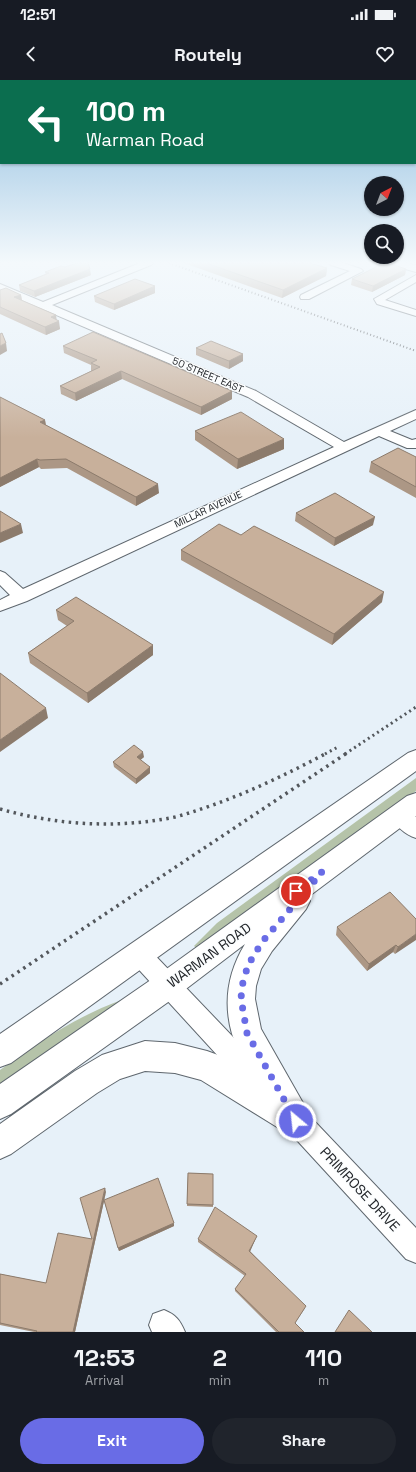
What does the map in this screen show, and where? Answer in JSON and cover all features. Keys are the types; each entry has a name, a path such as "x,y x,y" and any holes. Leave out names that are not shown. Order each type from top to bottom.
{"main road":[{"path":"0,1052 416,759"},
{"name":"WARMAN ROAD","path":"0,1103 168,985 322,872 411,816"},
{"path":"296,1121 247,1033 241,999 242,986 248,965 262,942 322,872"},
{"path":"0,1143 86,1082 113,1066 145,1056 175,1058 206,1066 296,1121"}],"street":[{"name":"50 STREET EAST","path":"82,321 252,394 343,447"},
{"name":"MILLAR AVENUE","path":"0,606 416,414"},
{"path":"400,421 416,429"},
{"path":"379,431 412,445 416,444"},
{"path":"0,576 21,597"},
{"name":"PRIMROSE DRIVE","path":"139,954 416,1249"}],"green space":[{"path":"416,778 416,791 199,950 194,946 217,923"},
{"path":"124,999 0,1087 0,1070 15,1059 74,1021"}],"building":[{"path":"32,321 58,321 45,327"},
{"path":"93,332 232,391 201,407 121,371 75,393 60,386 100,367 91,363 97,360 63,346"},
{"path":"2,333 6,343 0,346 0,334"},
{"path":"211,341 243,354 229,361 196,348"},
{"path":"0,397 45,420 40,422 158,484 136,497 66,459 37,459 0,478"},
{"path":"241,412 284,439 238,459 195,431"},
{"path":"398,448 416,457 416,487 371,462"},
{"path":"335,493 375,517 335,538 296,513"},
{"path":"0,511 21,524 0,533"},
{"path":"219,524 241,535 254,526 384,592 334,634 181,550"},
{"path":"76,597 153,645 87,693 28,653 74,621 56,610"},
{"path":"0,673 46,708 0,740"},
{"path":"134,745 143,752 137,757 150,767 136,779 113,762"},
{"path":"390,892 416,919 416,934 398,947 396,945 369,964 337,927"},
{"path":"188,1173 213,1174 213,1205 187,1204"},
{"path":"158,1178 174,1223 118,1248 104,1200"},
{"path":"105,1188 73,1332 36,1332 37,1331 0,1323 0,1274 46,1283 58,1233 92,1239 80,1198"},
{"path":"215,1207 257,1236 249,1251 306,1306 295,1323 304,1332 279,1332 235,1289 246,1274 198,1239"},
{"path":"349,1310 372,1332 335,1332"}],"railway":[{"path":"333,321 416,351"},
{"path":"345,754 416,707"},
{"path":"325,754 338,747"},
{"path":"0,809 43,819 87,824 153,821 175,817 240,795 327,753"},
{"path":"0,984 347,753"}],"route":[{"path":"296,891 322,872 262,942 248,965 242,986 241,999 247,1033 273,1077 296,1121"}]}
